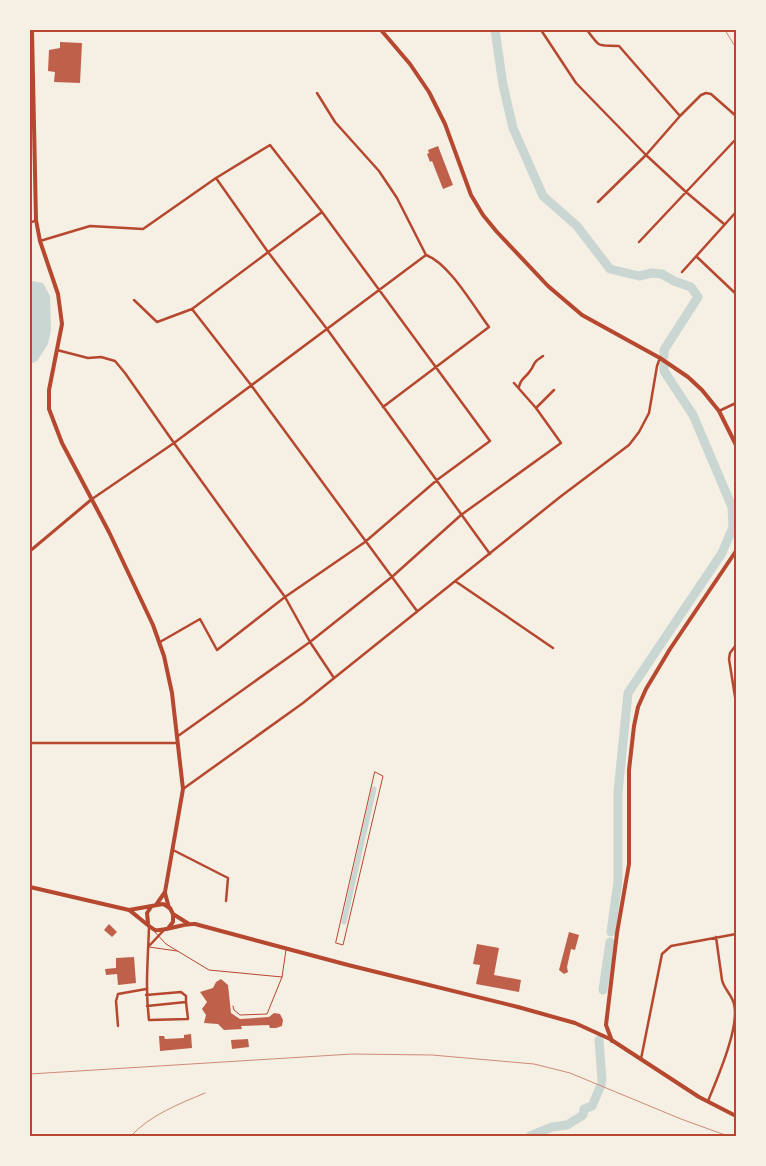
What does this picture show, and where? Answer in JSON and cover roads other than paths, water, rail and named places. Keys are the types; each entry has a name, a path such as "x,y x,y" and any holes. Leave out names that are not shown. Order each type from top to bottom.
{"main road":[{"path":"30,887 129,910 156,930 164,930 169,927 173,922 173,914 165,893 183,789 172,693 164,656 136,587 62,443 49,409 49,390 62,324 58,294 40,241 36,220 31,62 32,30"},
{"path":"381,30 410,64 429,92 444,124 471,195 483,215 497,232 548,286 570,306 608,330 660,358 695,384 720,411 736,445"},
{"path":"611,1040 606,1025 617,933 629,864 629,770 638,707 646,689 670,649 736,551"},
{"path":"149,924 147,913 165,893"},
{"path":"129,910 163,904 170,908"},
{"path":"173,914 190,924 550,1015 597,1032 708,1101 736,1116"},
{"path":"169,927 190,924"}],"street":[{"path":"541,30 576,83 646,155 724,224"},
{"path":"587,30 598,44 603,47 619,46 680,116"},
{"path":"317,93 335,122 379,171 397,198 426,255 434,258 450,274 489,327 383,407"},
{"path":"598,202 646,155 701,95 711,94 736,116"},
{"path":"639,242 736,139"},
{"path":"40,241 90,226 143,229 216,178 270,145 322,212 490,441 437,480 365,542 284,597 217,650 200,619 159,642"},
{"path":"216,178 268,252 327,329 490,554"},
{"path":"134,300 157,322 192,309 322,212"},
{"path":"682,272 736,212"},
{"path":"30,223 36,220"},
{"path":"30,551 92,499 174,443 426,255"},
{"path":"697,257 736,294"},
{"path":"192,309 251,385 417,610"},
{"path":"57,350 88,358 101,357 115,361 125,372 284,597 310,642 334,678"},
{"path":"519,387 520,380 530,371 534,362 542,356"},
{"path":"183,789 303,703 560,496 628,445 639,432 649,413 656,366 660,358"},
{"path":"178,736 310,642 393,576 462,515 561,443 536,408 514,383"},
{"path":"536,408 554,390"},
{"path":"720,411 736,403"},
{"path":"455,581 553,648"},
{"path":"736,644 730,653 729,659 736,703"},
{"path":"30,743 179,743"},
{"path":"173,850 228,878 226,901"},
{"path":"146,995 181,992 186,996 188,1019 150,1021 146,995 149,924"},
{"path":"148,947 164,930"},
{"path":"641,1059 662,954 671,946 736,934"},
{"path":"708,1101 723,1063 734,1020 735,1006 723,987 716,938"},
{"path":"118,1026 116,1000 118,994 146,989"},
{"path":"147,1006 186,1002"}],"lane":[{"path":"149,924 157,936 166,944 209,970 282,977"},
{"path":"148,947 178,951"},
{"path":"233,1006 234,1010 240,1015 267,1014 282,977 286,949"}],"waterway":[{"path":"495,30 503,85 513,128 543,196 577,226 610,269 639,276 652,273 662,274 691,287 698,297 664,350 664,356"},
{"path":"611,932 618,881 618,792 628,693 722,553 733,527 732,507 693,415 664,371 664,365"},
{"path":"344,922 374,789"},
{"path":"603,990 610,942"},
{"path":"599,1040 602,1080"},
{"path":"530,1136 552,1127 567,1125 583,1115 584,1109 592,1106 601,1085"}],"railway":[{"path":"725,30 736,48"},
{"path":"30,1074 352,1054 432,1055 534,1064 570,1073 681,1119 728,1136"},
{"path":"131,1136 156,1116 205,1093"}]}
